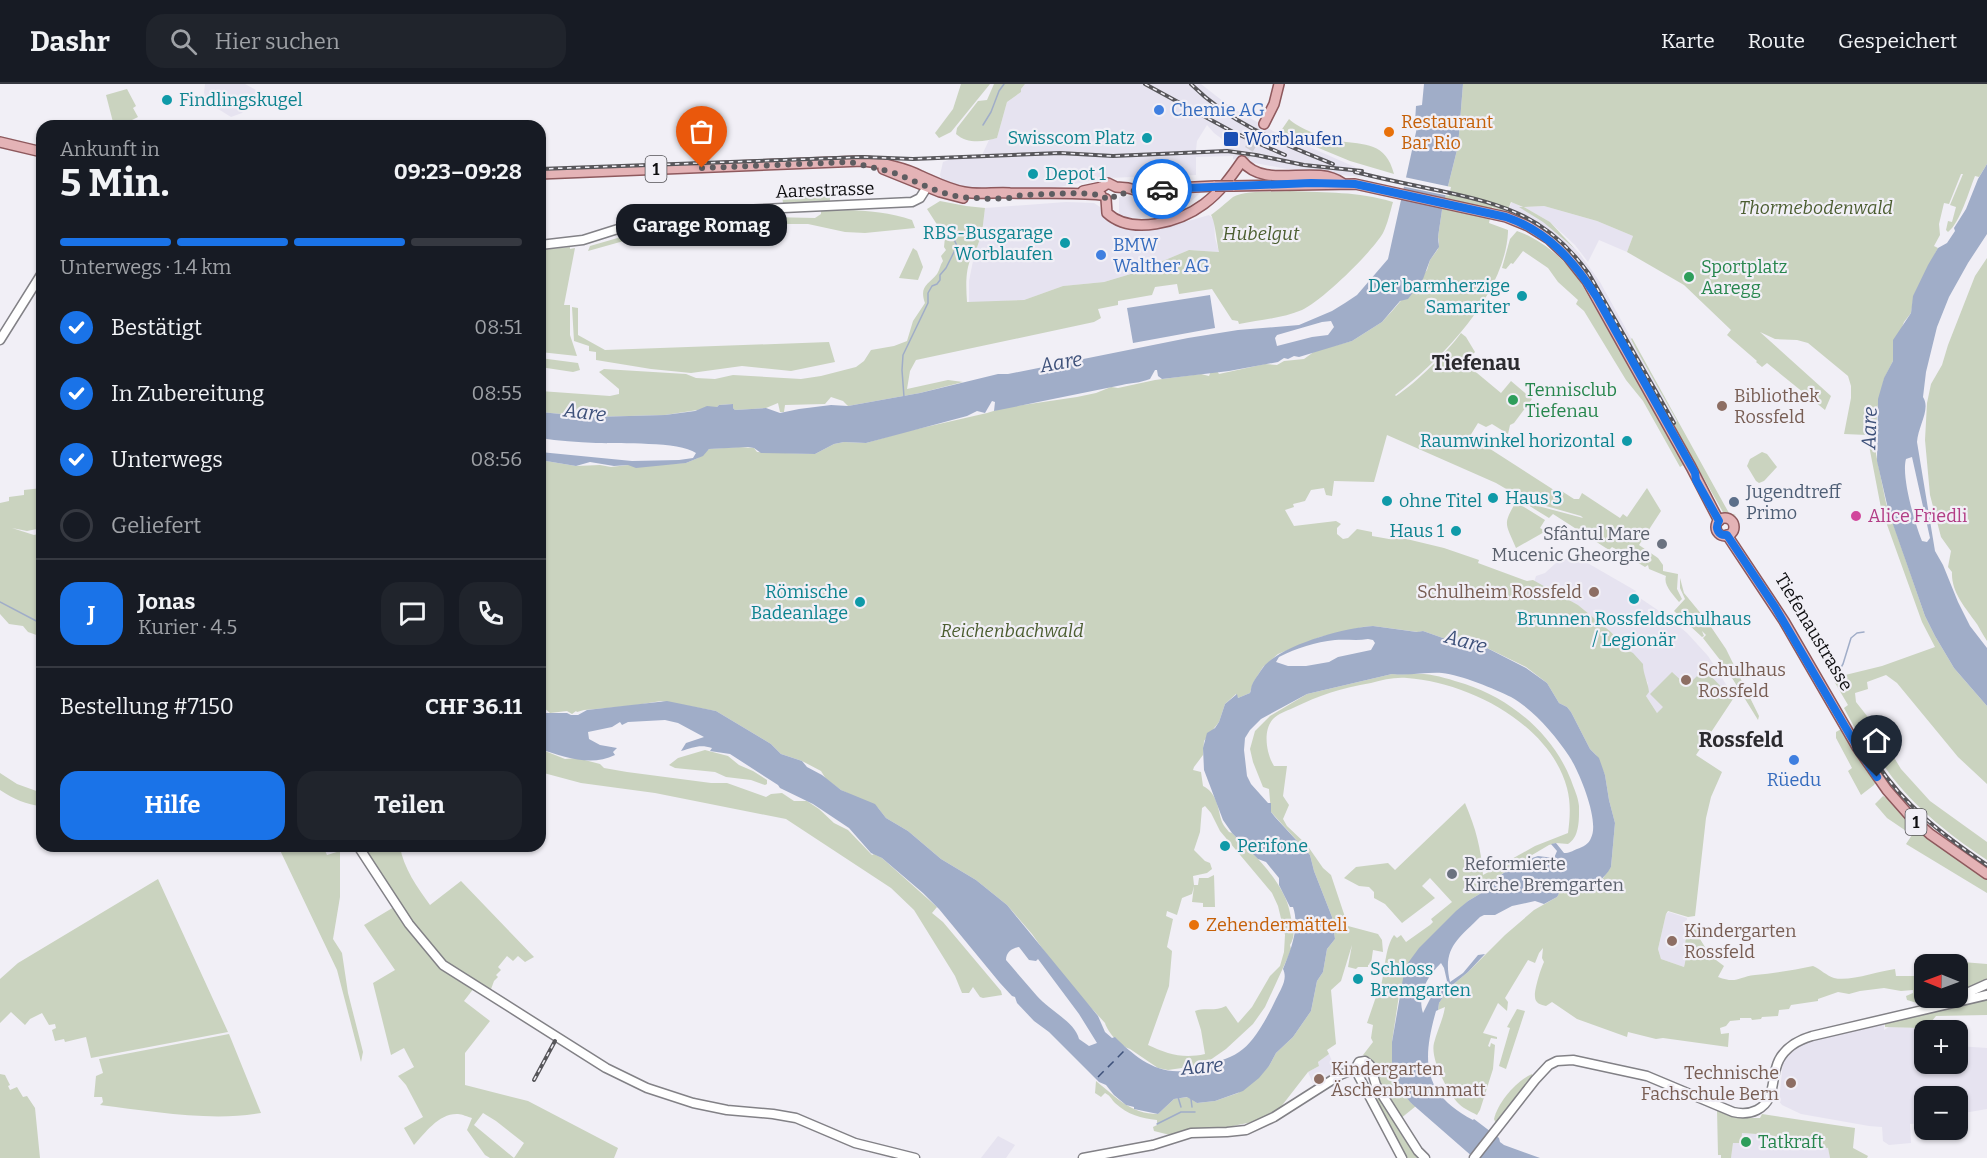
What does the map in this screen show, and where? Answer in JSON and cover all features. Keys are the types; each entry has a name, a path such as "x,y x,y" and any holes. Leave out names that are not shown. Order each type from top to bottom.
{"main road":[{"path":"1264,124 1274,104 1279,84"},
{"path":"0,142 36,151"},
{"path":"1109,194 1114,218 1126,224 1145,224 1159,223 1184,215 1202,205 1216,194 1242,161 1248,169 1254,172 1276,176 1333,177 1342,183"},
{"name":"1","path":"546,174 850,162 892,172 929,184 950,195 970,199 1010,198 1022,195 1109,194 1128,188 1135,190 1342,183 1363,185 1491,213 1521,223 1538,232 1559,248 1577,268 1596,296 1721,519"},
{"path":"1721,519 1729,519 1733,522 1734,527 1730,534 1722,535 1718,532 1716,526 1721,519"},
{"name":"Tiefenaustrasse","path":"1730,534 1882,784 1930,834 1987,874"}],"street":[{"name":"Aarestrasse","path":"546,244 583,240 656,219 700,212 908,203 918,200 929,184"},
{"path":"0,340 36,283"},
{"path":"362,852 397,907 430,951 448,969 606,1068 659,1093 709,1107 800,1119 855,1143 915,1158"},
{"path":"1968,992 1987,984"},
{"path":"1968,1000 1987,995"},
{"path":"1474,1158 1544,1070 1553,1062 1565,1060 1647,1076 1737,1113 1748,1113 1761,1108 1768,1101 1775,1068 1791,1045 1812,1036 1932,1008"},
{"path":"1083,1158 1153,1145 1191,1133 1245,1130 1274,1117 1340,1075 1355,1069 1359,1062 1365,1061 1369,1063 1376,1085 1418,1151 1425,1158"},
{"path":"1355,1069 1402,1158"}],"shaded area":[{"path":"205,84 245,84 263,94 242,113 231,117 207,102 204,93"},
{"path":"1025,84 1201,84 1229,106 1273,131 1355,167 1360,177 1287,169 1233,159 1233,156 1196,157 1196,175 1105,178 1054,188 984,190 967,188 942,180 940,175 943,162 951,159 951,156 982,155 989,140 997,138 1007,102 1021,92","holes":["1207,125 1226,142 1223,149 1196,150 1197,141"]},
{"path":"1201,192 1186,206 1155,217 1138,218 1119,215 1119,197"},
{"path":"1066,202 1094,203 1100,207 1108,221 1125,228 1171,226 1209,215 1214,219 1215,238 1219,252 1189,250 1134,273 1104,282 1063,286 1024,300 969,303 969,281 982,233 985,208"},
{"path":"1512,202 1531,212 1565,238 1580,254 1600,282 1677,421 1672,424 1595,288 1527,221 1508,210"},
{"path":"1544,206 1597,221 1633,236 1627,252 1599,240 1588,262 1575,245 1550,222 1524,207"},
{"name":"Schulhaus Rossfeld","path":"1569,558 1584,561 1636,591 1634,594 1687,633 1708,656 1734,697 1728,703 1657,713 1646,696 1648,683 1630,652 1611,632 1578,605 1534,582 1536,576 1545,573 1556,563"},
{"name":"Kindergarten Rossfeld","path":"1669,912 1687,918 1685,939 1687,956 1684,967 1661,959 1658,949 1666,914"},
{"path":"1884,1023 1884,1030 1889,1027 1914,1028 1914,1074 1968,1074 1968,1047 1987,1048 1987,1109 1968,1112 1968,1086 1914,1086 1914,1124 1910,1124 1911,1143 1889,1145 1883,1141 1882,1127 1801,1114 1782,1105 1779,1101 1783,1062 1799,1045"},
{"path":"1329,1054 1333,1063 1339,1063 1344,1067 1314,1086 1308,1072 1319,1066 1318,1062"},
{"path":"1742,1133 1809,1140 1828,1148 1830,1158 1731,1158 1733,1143"},
{"path":"998,1136 1015,1145 1006,1158 981,1158"}],"green space":[{"path":"961,84 990,84 951,132 939,138 935,133 953,109"},
{"path":"994,84 1025,84 1021,92 1007,102 997,138 976,141 960,137 956,134 957,128 978,101 987,100"},
{"path":"1463,84 1987,84 1987,164 1979,177 1975,176 1960,214 1948,232 1946,230 1948,221 1952,222 1956,207 1950,205 1963,174 1961,174 1949,204 1944,203 1939,224 1940,235 1934,246 1938,248 1914,295 1911,313 1904,322 1893,351 1893,361 1884,379 1877,409 1876,454 1886,503 1925,616 1954,668 1987,706 1987,784 1958,757 1897,683 1886,675 1867,682 1868,689 1855,693 1856,702 1871,721 1863,728 1870,739 1881,736 1901,769 1930,801 1987,842 1987,860 1956,838 1913,801 1878,757 1872,760 1844,708 1848,705 1834,681 1837,677 1882,666 1935,647 1922,622 1881,508 1867,435 1844,434 1851,398 1848,376 1808,343 1775,339 1760,332 1831,396 1825,410 1767,363 1762,367 1756,362 1727,335 1731,330 1684,285 1627,252 1633,236 1597,221 1544,206 1524,207 1550,222 1574,248 1543,222 1519,207 1523,207 1511,202 1507,212 1492,207 1489,223 1508,230 1504,255 1496,279 1468,323 1451,344 1395,395 1404,391 1421,376 1448,349 1461,333 1475,352 1465,363 1501,393 1511,381 1532,399 1510,425 1508,434 1492,424 1486,427 1478,423 1470,436 1557,492 1560,490 1574,499 1579,499 1582,493 1620,518 1623,514 1627,517 1647,488 1661,511 1639,545 1658,558 1663,565 1663,571 1678,574 1677,589 1682,599 1679,602 1667,586 1666,576 1649,569 1648,565 1645,567 1612,547 1609,550 1553,514 1549,518 1523,502 1583,518 1581,516 1525,500 1496,483 1387,435 1374,482 1334,481 1332,496 1326,495 1324,488 1311,490 1305,501 1293,504 1294,507 1285,510 1294,526 1336,521 1341,524 1337,528 1337,534 1343,539 1348,538 1357,529 1372,532 1372,536 1389,539 1390,535 1444,548 1527,581 1533,580 1578,605 1633,653 1643,664 1649,692 1646,696 1657,713 1663,707 1650,694 1672,672 1684,683 1687,680 1690,683 1704,669 1733,699 1696,755 1722,772 1711,797 1706,818 1695,916 1688,917 1668,911 1658,949 1661,959 1684,967 1687,933 1689,928 1697,927 1708,954 1724,966 1718,977 1734,980 1813,966 1831,977 1840,979 1895,969 1896,976 1914,976 1914,1002 1907,1000 1906,996 1913,993 1913,990 1901,991 1884,988 1849,994 1838,992 1818,999 1818,1001 1791,1005 1789,1009 1779,1010 1778,1016 1752,1020 1751,1018 1740,1018 1740,1020 1730,1021 1726,1026 1720,1028 1721,1034 1729,1033 1728,1047 1656,1039 1628,1032 1627,1037 1577,1019 1552,1002 1546,1006 1537,1002 1535,994 1544,962 1543,948 1535,963 1528,960 1505,998 1508,1002 1507,1011 1498,1003 1483,1033 1497,1037 1497,1039 1491,1038 1488,1046 1490,1047 1491,1043 1495,1045 1493,1069 1477,1115 1464,1108 1449,1090 1434,1057 1434,1043 1445,1007 1438,1010 1439,1003 1450,987 1505,935 1534,910 1557,897 1563,887 1596,888 1611,867 1615,823 1605,775 1596,755 1590,749 1571,712 1559,703 1547,683 1526,667 1483,646 1457,643 1423,631 1373,626 1320,637 1278,654 1263,667 1250,693 1238,698 1236,694 1225,704 1219,722 1204,741 1203,755 1193,770 1201,772 1203,786 1214,796 1224,826 1258,859 1282,891 1290,913 1293,937 1288,957 1265,1007 1253,1024 1226,1049 1203,1065 1168,1070 1158,1068 1115,1039 1105,1023 1063,977 1032,934 1007,905 976,880 941,859 908,831 886,818 878,808 841,790 826,779 821,771 781,754 771,744 716,711 661,701 576,711 572,714 567,711 550,713 546,710 546,461 576,466 611,467 686,463 698,458 709,449 739,447 754,448 757,452 815,454 834,444 866,443 1003,408 1077,397 1111,387 1118,388 1201,374 1209,376 1211,371 1217,371 1219,374 1265,364 1277,365 1284,361 1304,359 1315,351 1352,341 1382,322 1427,270 1430,260 1438,249 1442,210 1458,146","holes":["1205,806 1211,813 1220,831 1272,893 1278,906 1285,935 1284,952 1280,966 1270,976 1252,1007 1238,1023 1226,1006 1195,1011 1205,1054 1182,1056 1148,1045 1169,986 1172,951 1167,947 1173,919 1166,916 1167,911 1177,915 1182,898 1192,894 1194,886 1192,902 1203,903 1203,907 1215,907 1214,875 1199,878 1198,885 1194,885 1193,876 1207,873 1212,869 1210,863 1194,850 1200,832 1202,808"]},
{"path":"127,89 136,106 133,108 138,117 132,120 112,120 106,95"},
{"path":"1289,119 1327,138 1373,147 1386,156 1394,174 1350,161 1280,132"},
{"path":"829,183 830,201 783,203 782,195"},
{"name":"Hubelgut","path":"1252,192 1330,192 1380,198 1393,202 1383,233 1358,263 1322,297 1302,310 1287,315 1239,324 1238,321 1232,320 1212,289 1179,294 1177,284 1155,287 1152,295 1118,301 1118,305 1098,309 1101,318 1094,322 916,360 910,371 907,389 948,380 963,382 920,393 848,406 843,401 831,397 825,404 785,405 784,412 780,412 778,403 766,408 735,410 732,404 719,405 665,415 593,417 546,413 546,391 610,396 619,394 619,389 599,372 604,369 686,374 696,378 715,379 733,375 801,379 856,367 864,361 871,350 907,341 913,321 925,303 924,289 937,274 943,261 941,256 946,250 945,237 927,209 940,201 985,208 982,233 967,272 967,302 1024,300 1063,286 1104,282 1134,273 1189,250 1219,252 1211,215 1233,197"},
{"path":"821,211 879,212 912,220 915,228 865,233 845,232 808,224 719,224 686,227 588,251 590,246 628,235 697,221 770,217 815,218 821,214"},
{"path":"1517,231 1551,250 1578,278 1685,464 1680,467 1643,401 1626,380 1584,311 1576,304 1578,300 1558,282 1548,268 1523,251 1513,264 1511,263 1506,269 1502,268 1510,239"},
{"path":"575,248 564,305 570,305 570,335 577,356 546,353 546,249"},
{"path":"913,248 917,251 923,267 918,280 899,278"},
{"path":"1987,258 1987,641 1959,598 1952,579 1952,572 1948,567 1951,551 1941,537 1930,495 1925,440 1927,403 1931,384 1942,365 1975,276"},
{"path":"572,307 578,308 578,335 605,350 829,342 835,362 791,371 742,366 691,373 596,360 596,352 589,351 589,346 574,341"},
{"path":"1632,338 1729,513 1736,515 1730,517 1724,514 1673,424 1677,421"},
{"path":"546,359 578,363 580,370 573,372 546,368"},
{"path":"1762,452 1767,454 1777,467 1764,481 1759,483 1747,466 1750,459"},
{"path":"36,489 36,529 27,531 12,528 36,534 36,635 28,632 23,626 9,624 0,614 0,503 9,501 9,497 24,495 24,490"},
{"path":"1516,502 1545,520 1540,528 1546,531 1516,548 1507,520"},
{"path":"1680,578 1684,593 1726,649 1759,716 1758,720 1724,665 1703,638 1706,635 1702,631 1704,636 1702,637 1674,611 1685,599 1680,588"},
{"path":"1392,674 1429,675 1465,684 1498,699 1528,720 1553,748 1571,780 1579,806 1575,837 1568,844 1549,845 1510,868 1483,892 1468,901 1438,930 1399,995 1392,1042 1411,1103 1416,1106 1400,1119 1378,1084 1373,1062 1363,1055 1373,1042 1371,1038 1373,1025 1367,1023 1381,986 1387,952 1394,935 1397,938 1401,935 1406,942 1430,925 1433,922 1431,919 1452,902 1430,878 1422,886 1435,898 1402,923 1385,904 1374,898 1374,892 1369,887 1359,886 1344,878 1356,867 1388,863 1395,870 1465,803 1477,839 1483,875 1535,846 1568,833 1570,810 1567,788 1558,765 1543,744 1525,726 1504,710 1480,698 1431,681 1398,678 1350,687 1312,699 1277,716 1270,724 1267,743 1269,756 1274,766 1287,766 1283,796 1289,805 1283,819 1331,875 1348,926 1378,934 1382,940 1383,952 1373,950 1371,964 1368,967 1356,969 1348,967 1352,945 1341,981 1331,990 1336,1044 1327,1050 1329,1054 1318,1062 1319,1066 1308,1072 1280,1108 1257,1121 1228,1127 1181,1131 1170,1135 1154,1131 1153,1127 1157,1125 1157,1120 1130,1113 1105,1093 1101,1097 1095,1093 1096,1081 1132,1108 1158,1114 1174,1099 1188,1097 1197,1103 1215,1101 1238,1093 1269,1066 1276,1053 1293,1037 1311,1011 1317,981 1323,972 1327,949 1335,939 1332,917 1310,855 1271,812 1269,789 1263,787 1250,749 1255,731 1270,716 1307,694"},
{"path":"1843,728 1879,776 1874,785 1861,795 1848,771 1852,768 1836,738 1836,732"},
{"path":"705,750 728,756 739,765 767,780 767,784 726,777 715,772 675,768 669,765 678,758"},
{"path":"546,751 565,759 577,758 600,764 604,768 711,783 727,783 766,797 782,793 794,801 807,801 834,823 848,830 872,855 882,858 937,907 932,913 943,922 1002,995 983,998 973,987 969,993 962,993 955,976 914,910 891,888 786,819 655,793 581,783 546,774"},
{"path":"0,773 17,784 36,791 36,805 20,801 0,790"},
{"path":"1883,796 1915,828 1987,880 1987,893 1906,844 1912,835 1887,818 1875,804"},
{"path":"281,852 326,852 327,855 340,852 340,897 333,939 342,953 348,993 363,1052 361,1062 337,970"},
{"path":"364,852 402,852 416,885 430,905 461,881 534,957 525,962 518,956 513,961 507,956 498,967 501,970 496,975 498,977 490,992 444,963 411,923"},
{"path":"158,879 228,1032 91,1058 86,1037 65,1042 64,1039 55,1041 52,1030 56,1028 55,1024 49,1025 42,1013 30,1019 25,1025 11,1012 0,1023 0,979 18,963"},
{"path":"394,907 429,952 474,988 464,1001 490,1021 465,1053 465,1085 528,1101 618,1148 614,1158 514,1158 490,1158 485,1155 467,1130 472,1118 458,1114 439,1120 414,1145 404,1128 423,1117 406,1085 398,1076 414,1067 404,1048 391,1055 373,983 395,970 364,925","holes":["483,1113 524,1143 514,1158 474,1125"]},
{"path":"1968,962 1987,964 1987,995 1968,994"},
{"path":"1987,999 1987,1015 1936,1016 1933,1020 1914,1020 1914,1028 1885,1027 1885,1023 1949,1008 1968,1008 1968,1003"},
{"path":"1517,1009 1525,1011 1506,1069 1499,1066 1510,1028 1507,1027"},
{"path":"229,1034 261,1113 222,1116 180,1115 100,1105 103,1102 102,1097 94,1097 96,1076 103,1073 99,1059"},
{"path":"0,1074 5,1075 10,1090 17,1087 23,1097 27,1096 35,1108 40,1158 0,1158"},
{"path":"1532,1074 1496,1124 1494,1119 1496,1112 1504,1099 1514,1087"},
{"path":"1374,1087 1404,1139 1419,1158 1407,1158 1369,1090"},
{"path":"1717,1109 1741,1118 1760,1118 1762,1114 1855,1128 1853,1148 1868,1156 1867,1158 1830,1158 1828,1148 1809,1146 1809,1140 1742,1133 1741,1143 1733,1143 1731,1158 1721,1158 1721,1155 1718,1155"}],"water":[{"path":"1424,84 1463,84 1458,146 1442,210 1438,237 1439,247 1430,260 1423,279 1408,299 1400,301 1382,322 1352,341 1299,357 1284,358 1278,362 1229,371 1162,379 1155,370 1150,379 1143,381 994,411 995,402 992,401 985,413 977,411 967,416 866,443 834,444 815,454 761,453 748,447 709,449 703,456 686,463 636,468 628,465 614,466 590,462 576,466 546,461 546,453 632,461 679,460 693,458 696,453 688,449 663,445 589,443 546,439 546,413 593,417 665,415 695,411 707,406 733,404 735,410 766,408 780,413 831,405 848,406 920,393 998,374 1008,374 1188,338 1238,330 1299,325 1332,311 1357,295 1388,259 1418,123 1415,122 1416,106 1422,105","holes":["1331,321 1334,327 1328,335 1277,346 1275,338 1277,335"]},
{"path":"1987,164 1987,234 1949,297 1937,327 1926,372 1923,397 1926,407 1917,442 1935,551 1970,626 1987,648 1987,706 1954,668 1925,616 1889,513 1877,461 1878,399 1884,378 1893,361 1893,340 1911,313 1913,296 1928,265 1938,248 1947,243 1955,231 1954,228 1966,209 1978,179","holes":["1912,457 1930,538 1927,542 1922,541 1909,500 1905,467 1906,459"]},
{"path":"1210,295 1215,328 1133,343 1127,308"},
{"name":"Aare","path":"1373,626 1423,631 1457,643 1483,646 1526,668 1547,683 1559,703 1571,712 1590,749 1599,758 1615,823 1611,867 1595,886 1587,890 1563,887 1557,897 1544,904 1535,901 1512,906 1495,915 1480,917 1459,938 1450,952 1448,970 1450,982 1463,973 1478,955 1485,954 1450,987 1439,1003 1431,1029 1428,1060 1430,1074 1435,1087 1444,1099 1456,1110 1474,1119 1499,1138 1504,1145 1540,1158 1474,1158 1411,1103 1403,1093 1392,1064 1392,1042 1405,967 1419,948 1456,911 1483,892 1505,872 1521,868 1529,859 1538,856 1554,858 1557,851 1551,844 1556,843 1564,853 1586,845 1591,838 1593,820 1587,796 1573,763 1563,748 1551,732 1520,702 1487,686 1459,676 1442,673 1392,674 1307,694 1261,719 1250,730 1245,738 1244,750 1247,776 1251,784 1268,803 1271,803 1271,812 1310,855 1332,917 1335,939 1327,949 1323,972 1317,981 1311,1011 1293,1037 1276,1053 1259,1078 1243,1091 1215,1101 1197,1103 1187,1097 1174,1099 1158,1114 1126,1105 1106,1085 1099,1082 1017,1003 1015,997 1000,983 939,909 882,858 871,853 849,828 813,804 780,788 730,754 710,751 712,748 703,746 681,751 686,743 704,737 678,723 665,720 628,722 622,725 620,722 612,727 588,732 589,739 600,745 617,748 613,752 615,755 606,759 578,760 546,751 546,713 578,715 587,710 667,701 716,711 771,744 781,754 802,761 807,767 841,790 875,804 886,818 908,831 941,859 976,880 1007,905 1098,1016 1105,1032 1112,1038 1115,1037 1145,1062 1163,1069 1183,1071 1230,1057 1253,1039 1266,1019 1283,984 1285,976 1283,969 1292,946 1296,922 1293,907 1290,907 1279,885 1279,878 1266,862 1258,859 1232,833 1223,820 1204,770 1203,748 1207,733 1219,722 1225,704 1237,694 1238,698 1250,693 1258,675 1274,657 1300,644 1331,634","holes":["1335,640 1373,640 1375,643 1371,650 1338,657 1329,662 1306,666 1288,666 1276,662 1279,657 1313,644","1019,947 1029,960 1038,959 1079,1014 1097,1043 1089,1046 1079,1039 1072,1027 1042,1001 1006,960 1008,953","1441,963 1447,981 1433,993 1423,1013 1421,999 1424,986"]}],"pier":[{"path":"1404,177 1451,187 1449,196 1401,186"}],"waterway":[{"path":"983,125 1004,84"},
{"path":"904,397 903,355 928,303 928,293 932,286 940,280 940,275 957,246 953,237 956,230"},
{"path":"0,602 36,621"},
{"path":"1834,679 1843,664 1851,638 1857,633 1864,632"},
{"path":"1178,1097 1181,1107"},
{"path":"1191,1099 1192,1107"},
{"path":"1157,1124 1181,1112 1195,1112"}],"ferry route":[{"path":"1098,1077 1124,1051"}],"tunnel":[{"path":"1242,161 1264,124"}],"railway":[{"path":"1145,84 1233,132 1285,155"},
{"path":"1191,84 1206,98 1240,121 1276,140 1333,164"},
{"path":"546,169 863,157 913,159 1060,153 1113,156 1227,151 1304,165 1362,171"},
{"path":"1355,172 1464,196 1506,208 1541,226 1558,239 1589,274 1674,423"},
{"path":"1874,759 1885,776 1911,805 1987,865"},
{"path":"534,1080 555,1041"}],"way so far":[{"path":"702,168 850,162 892,172 950,195 977,200 1022,195 1078,193 1101,195 1108,200 1116,194 1135,190 1162,189"}],"place":[{"name":"Findlingskugel","path":"167,100"},
{"name":"Chemie AG","path":"1159,110"},
{"name":"Restaurant Bar Rio","path":"1389,132"},
{"name":"Swisscom Platz","path":"1147,138"},
{"name":"Worblaufen","path":"1231,139"},
{"name":"Garage Romag","path":"702,168"},
{"name":"Depot 1","path":"1033,174"},
{"name":"RBS-Busgarage Worblaufen","path":"1065,243"},
{"name":"BMW Walther AG","path":"1101,255"},
{"name":"Sportplatz Aaregg","path":"1689,277"},
{"name":"Der barmherzige Samariter","path":"1522,296"},
{"name":"Tennisclub Tiefenau","path":"1513,400"},
{"name":"Bibliothek Rossfeld","path":"1722,406"},
{"name":"Raumwinkel horizontal","path":"1627,441"},
{"name":"Haus 3","path":"1493,498"},
{"name":"ohne Titel","path":"1387,501"},
{"name":"Jugendtreff Primo","path":"1734,502"},
{"name":"Alice Friedli","path":"1856,516"},
{"name":"Haus 1","path":"1456,531"},
{"name":"Sfântul Mare Mucenic Gheorghe","path":"1662,544"},
{"name":"Schulheim Rossfeld","path":"1594,592"},
{"name":"Brunnen Rossfeldschulhaus / Legionär","path":"1634,599"},
{"name":"Römische Badeanlage","path":"860,602"},
{"name":"Schulhaus Rossfeld","path":"1686,680"},
{"name":"Rüedu","path":"1794,760"},
{"name":"Perifone","path":"1225,846"},
{"name":"Reformierte Kirche Bremgarten","path":"1452,874"},
{"name":"Zehendermätteli","path":"1194,925"},
{"name":"Kindergarten Rossfeld","path":"1672,941"},
{"name":"Schloss Bremgarten","path":"1358,979"},
{"name":"Kindergarten Äschenbrunnmatt","path":"1319,1079"},
{"name":"Technische Fachschule Bern","path":"1791,1083"},
{"name":"Tatkraft","path":"1746,1142"}],"district":[{"name":"Tiefenau","path":"1476,363"},
{"name":"Rossfeld","path":"1741,740"}],"route":[{"path":"1162,189 1311,183 1355,184 1506,217 1528,226 1549,239 1568,257 1587,281 1695,473 1696,480 1719,521 1716,526 1718,532 1727,535 1775,607 1877,777"}],"park label":[{"name":"Thormebodenwald","path":"1816,208"},
{"name":"Reichenbachwald","path":"1012,631"}]}
